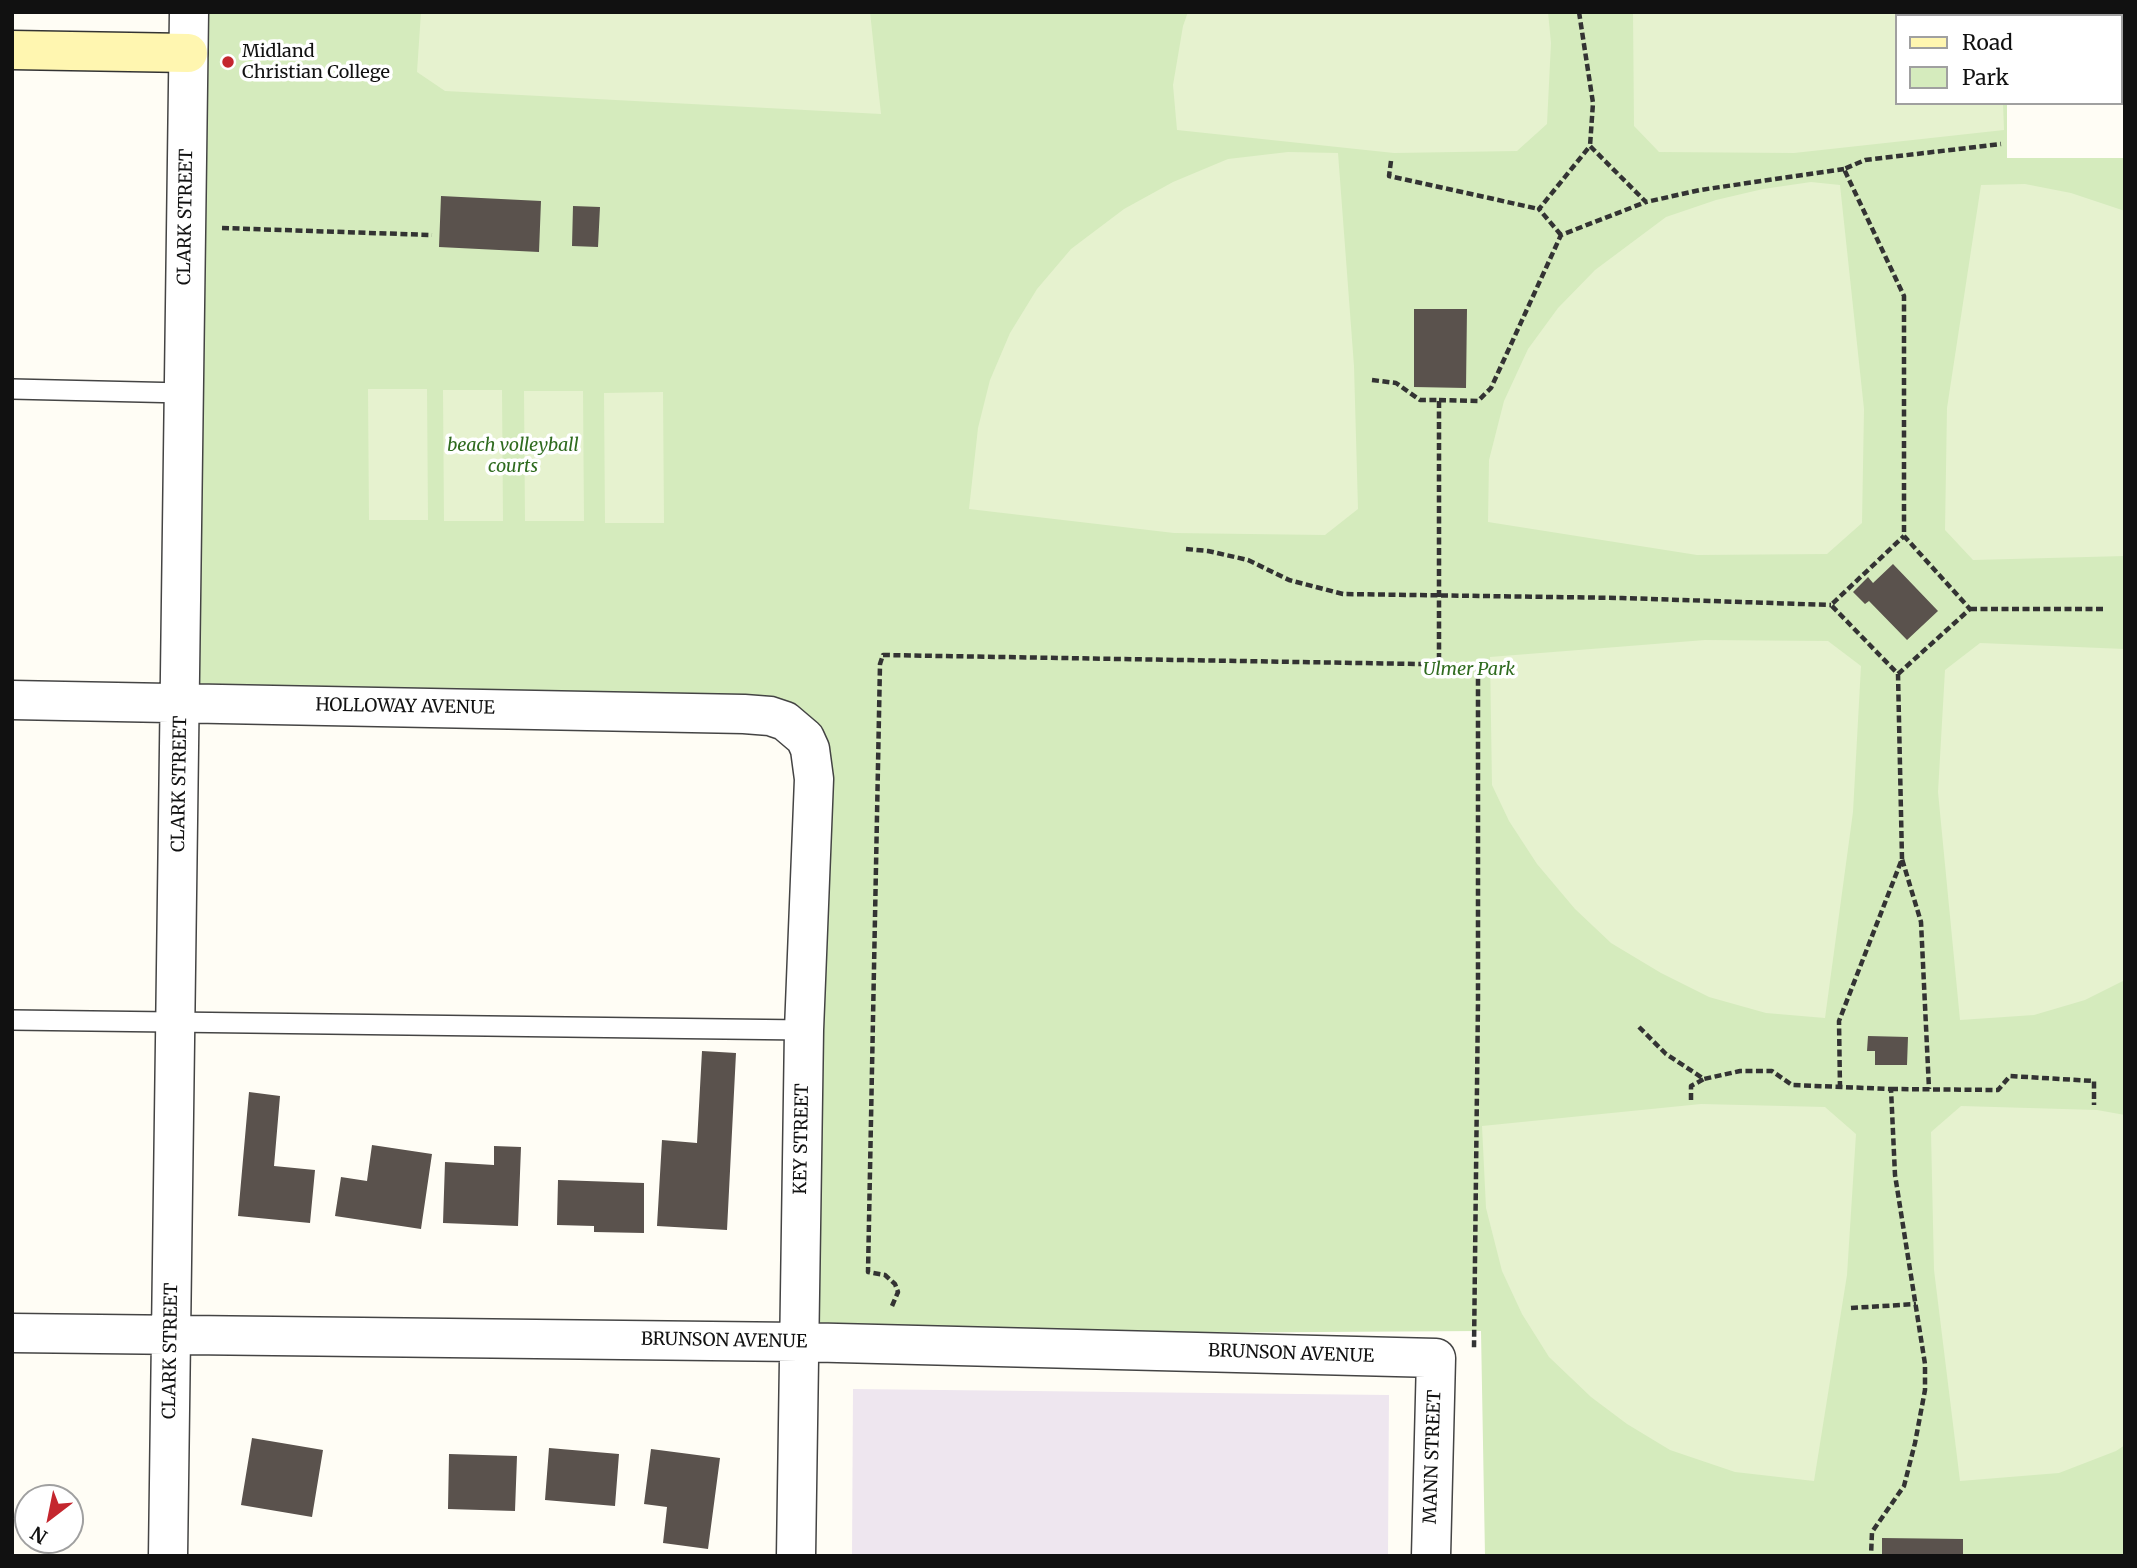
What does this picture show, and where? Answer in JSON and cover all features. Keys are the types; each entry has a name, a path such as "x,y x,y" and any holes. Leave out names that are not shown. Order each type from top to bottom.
{"street":[{"name":"CLARK STREET","path":"168,1556 189,12"},
{"path":"12,50 188,53"},
{"name":"HOLLOWAY AVENUE","path":"12,700 744,714 770,716 785,721 794,728"},
{"name":"KEY STREET","path":"794,728 810,749 814,779 804,1030 796,1556"},
{"name":"BRUNSON AVENUE","path":"12,1333 798,1342 1436,1359"},
{"name":"MANN STREET","path":"1431,1556 1436,1359"}],"lane":[{"path":"12,389 184,393"},
{"path":"12,1020 804,1030"}],"path":[{"path":"1539,209 1590,146 1593,103 1578,12"},
{"path":"1372,380 1396,383 1420,400 1478,401 1491,388 1562,235 1646,202 1700,190 1844,169 1865,160 2001,144"},
{"path":"1590,146 1646,202"},
{"path":"1391,161 1389,176 1539,209 1562,235"},
{"path":"1844,169 1904,296 1904,536 1970,609"},
{"path":"186,226 432,235"},
{"path":"1439,400 1439,664"},
{"path":"1831,605 1904,536"},
{"path":"1186,549 1208,551 1248,561 1289,580 1343,594 1622,597 1831,605 1898,674 1902,859 1921,922 1929,1089"},
{"path":"1898,674 1970,609 2105,609"},
{"path":"886,1314 898,1292 895,1283 885,1275 868,1272 880,664 883,655 1478,665 1474,1362"},
{"path":"1840,1088 1839,1021 1902,859"},
{"path":"1639,1027 1666,1055 1704,1079"},
{"path":"1691,1100 1691,1086 1704,1079 1740,1071 1772,1070 1792,1085 1840,1088 1998,1090 2010,1076 2094,1081 2094,1105"},
{"path":"1871,1556 1872,1532 1903,1486 1918,1430 1925,1390 1925,1364 1895,1175 1891,1089"},
{"path":"1851,1308 1916,1304"}],"shaded area":[{"path":"853,1389 1389,1395 1388,1556 852,1556"}],"green space":[{"name":"Ulmer Park","path":"196,12 2007,12 1896,14 1896,105 2007,105 2007,158 2125,158 2125,1556 1485,1556 1481,1331 828,1335 807,1329 806,729 188,695"},
{"path":"421,12 870,12 881,114 445,91 417,72"},
{"path":"1188,12 1548,12 1551,43 1547,124 1517,151 1394,153 1177,130 1173,85"},
{"path":"1633,12 1990,12 1896,14 1896,105 2003,105 2004,130 1794,153 1659,152 1634,126"},
{"path":"1288,152 1338,153 1354,366 1358,509 1325,535 1174,533 969,509 978,428 990,380 1010,333 1037,289 1071,249 1124,209 1173,182 1228,159"},
{"path":"1811,182 1840,185 1864,409 1862,523 1827,554 1697,555 1488,522 1489,460 1504,401 1528,349 1558,308 1595,270 1666,217 1716,200"},
{"path":"2025,184 2071,193 2125,211 2125,556 1973,560 1945,530 1947,408 1981,185"},
{"path":"368,389 427,389 428,520 369,520"},
{"path":"443,390 502,390 503,521 444,521"},
{"path":"524,391 583,391 584,521 525,521"},
{"path":"663,392 664,523 605,523 604,393"},
{"path":"1705,640 1828,641 1861,666 1853,812 1825,1018 1766,1013 1709,997 1661,973 1611,943 1575,909 1537,864 1509,821 1492,785 1490,657"},
{"path":"1980,643 2125,649 2125,980 2085,1000 2034,1015 1960,1020 1938,792 1945,670"},
{"path":"1701,1104 1825,1107 1856,1134 1847,1275 1814,1481 1735,1472 1670,1450 1627,1424 1591,1397 1549,1357 1522,1314 1502,1271 1486,1208 1482,1126"},
{"path":"1961,1106 2097,1110 2125,1115 2125,1445 2059,1473 1960,1481 1934,1270 1931,1132"}],"building":[{"path":"441,196 541,201 539,252 439,247"},
{"path":"573,206 600,207 598,247 572,246"},
{"path":"1414,309 1467,309 1466,388 1414,387"},
{"path":"1893,564 1938,611 1907,640 1869,601 1865,604 1853,592 1868,577 1873,583"},
{"path":"1868,1036 1908,1037 1907,1065 1875,1065 1875,1051 1867,1051"},
{"path":"702,1051 736,1053 727,1230 657,1226 662,1140 697,1143"},
{"path":"249,1092 280,1096 274,1166 315,1170 310,1223 238,1216"},
{"path":"372,1145 432,1154 421,1229 335,1216 341,1177 367,1181"},
{"path":"494,1146 521,1147 518,1226 443,1223 445,1162 494,1165"},
{"path":"558,1180 644,1183 644,1233 594,1232 594,1226 557,1225"},
{"path":"252,1438 323,1450 312,1517 241,1505"},
{"path":"549,1448 619,1454 615,1506 545,1500"},
{"path":"651,1449 720,1458 708,1549 663,1543 667,1507 644,1504"},
{"path":"449,1454 517,1456 515,1511 448,1509"},
{"path":"1882,1538 1963,1539 1963,1556 1882,1556"}],"place":[{"name":"Midland Christian College","path":"228,62"}],"park label":[{"name":"beach volleyball courts","path":"513,456"}]}
